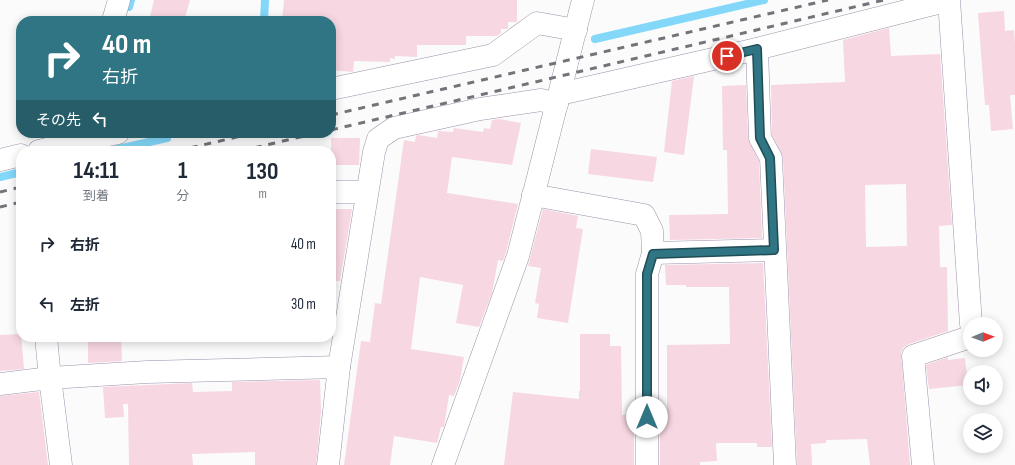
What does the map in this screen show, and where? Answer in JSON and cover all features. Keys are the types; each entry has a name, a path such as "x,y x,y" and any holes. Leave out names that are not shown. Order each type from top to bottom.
{"street":[{"path":"114,16 119,0"},
{"path":"443,465 518,256 584,0"},
{"path":"328,465 339,367 367,192 374,152 378,139 394,128 488,108 558,99 950,0 971,317"},
{"path":"336,87 494,55 537,23 576,30"},
{"path":"757,49 760,138 770,158 785,465"},
{"path":"54,146 81,138"},
{"path":"0,160 16,156"},
{"path":"336,192 367,192"},
{"path":"534,195 644,215 652,231 653,254 647,274 647,465"},
{"path":"653,254 774,250"},
{"path":"923,465 913,356 963,339"},
{"path":"46,342 61,465"},
{"path":"0,384 50,378 154,372 339,367"}],"building":[{"path":"154,0 190,0 185,16 150,16"},
{"path":"284,0 517,0 517,22 508,22 508,29 501,29 501,33 497,36 466,36 466,45 417,45 417,57 395,56 395,59 390,58 390,62 354,61 353,72 336,70 336,16 282,16"},
{"path":"1004,11 1005,31 1014,30 1015,43 1015,95 1010,95 1013,129 991,131 989,105 985,105 978,13"},
{"path":"889,28 891,56 940,54 952,225 939,226 940,267 947,267 948,331 909,344 904,347 901,352 910,465 870,465 867,439 826,440 826,443 811,444 812,465 797,465 783,157 772,135 771,85 845,82 843,40","holes":["906,184 907,246 866,247 865,185"]},
{"path":"694,76 684,155 664,152 672,81"},
{"path":"746,85 748,139 759,161 762,238 670,240 669,215 728,214 727,150 723,150 722,86"},
{"path":"499,119 521,123 512,165 452,157 447,193 518,204 506,252 503,261 498,260 492,293 479,327 456,323 463,285 420,277 411,349 464,357 460,380 454,396 449,395 444,427 441,427 437,443 394,436 390,465 344,465 361,341 370,342 375,303 381,304 404,140 415,142 416,136 418,135 437,138 438,131 453,132 454,128 483,132 484,128 490,129 492,120"},
{"path":"331,138 360,138 359,165 336,165 336,146 331,146"},
{"path":"591,149 657,157 653,182 588,174"},
{"path":"336,209 352,209 340,281 336,281"},
{"path":"543,209 578,216 576,228 583,229 568,323 537,318 539,304 535,303 541,268 528,266"},
{"path":"763,263 772,447 757,447 757,443 716,443 717,461 700,462 700,465 660,465 660,414 667,414 667,345 730,344 729,287 686,287 686,285 666,285 665,265"},
{"path":"16,334 16,342 22,342 24,369 0,371 0,335"},
{"path":"580,334 610,334 610,346 621,346 622,415 634,414 634,465 504,465 513,392 579,399"},
{"path":"88,342 121,342 122,361 88,363"},
{"path":"948,357 948,360 965,358 966,365 963,365 963,386 929,389 926,365"},
{"path":"320,380 321,412 316,465 255,465 255,452 192,454 193,465 129,465 128,404 123,404 124,417 105,418 103,387 192,383 193,392 232,391 232,382"},
{"path":"39,392 48,465 0,465 0,396"}],"waterway":[{"path":"129,7 131,0"},
{"path":"264,16 265,0"},
{"path":"595,39 764,0"},
{"path":"131,146 167,138"},
{"path":"0,177 16,173"}],"railway":[{"path":"336,114 828,0"},
{"path":"336,129 884,0"},
{"path":"198,146 233,138"},
{"path":"262,146 296,138"},
{"path":"0,192 16,188"},
{"path":"0,207 16,203"}],"route":[{"path":"647,417 647,274 653,254 774,250 770,158 760,138 757,49 727,56"}]}
